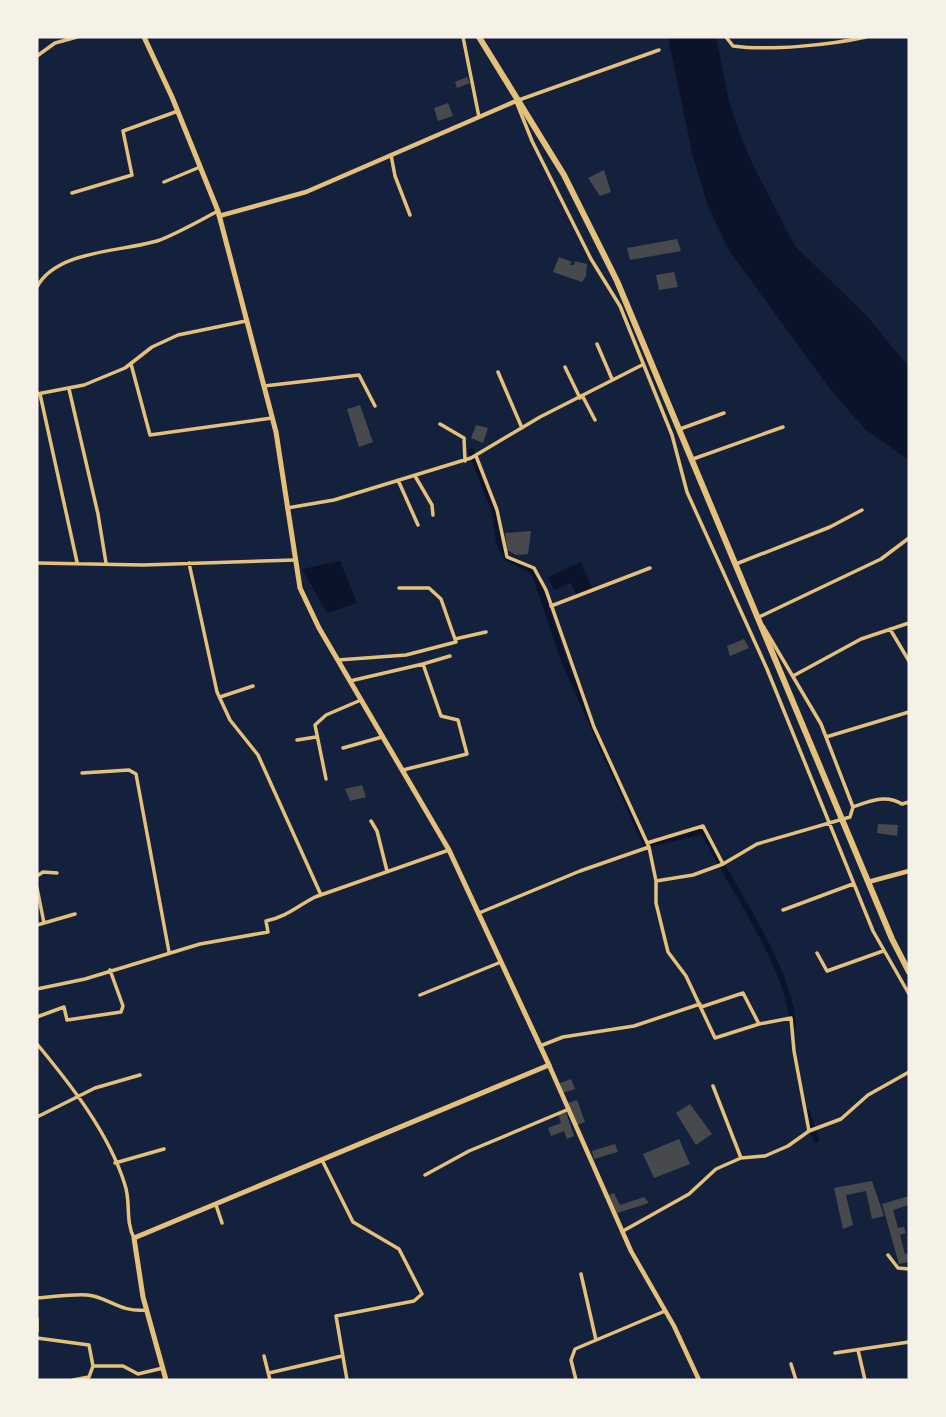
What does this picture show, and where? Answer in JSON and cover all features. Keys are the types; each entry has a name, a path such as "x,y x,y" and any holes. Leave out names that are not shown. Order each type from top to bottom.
{"highway":[{"path":"479,37 564,175 617,281 868,882 909,972"}],"main road":[{"path":"144,37 178,111 218,213 272,418 300,589 338,660 449,850 549,1065 134,1238 146,1310 166,1380"}],"street":[{"path":"37,56 55,43 77,37"},
{"path":"463,37 479,117"},
{"path":"726,37 733,46 748,48 809,45 866,37"},
{"path":"37,286 40,280 69,262 87,255 162,239 218,213 306,192 516,101 659,50"},
{"path":"516,101 532,141 597,270 620,306 672,435 687,492 767,669 853,884 883,951 909,994"},
{"path":"72,193 132,174 123,131 178,111"},
{"path":"391,155 395,176 410,215"},
{"path":"164,182 200,167"},
{"path":"77,562 38,394 84,385 131,363 178,335 246,321"},
{"path":"597,344 612,379"},
{"path":"131,363 150,435 272,418"},
{"path":"287,508 334,500 465,461 642,365"},
{"path":"565,367 596,420"},
{"path":"498,372 522,428"},
{"path":"264,386 359,375 375,406"},
{"path":"69,389 106,563"},
{"path":"680,429 724,413"},
{"path":"440,424 445,430 462,436 465,461"},
{"path":"693,459 783,427"},
{"path":"474,457 500,519 507,557 534,568 551,606 594,727 648,845 656,881 656,902 668,952 686,976 715,1038 791,1018 794,1051 812,1130"},
{"path":"415,475 432,505 433,515"},
{"path":"398,481 418,525"},
{"path":"736,564 830,527 862,510"},
{"path":"656,881 693,875 721,865 757,844 850,817 853,807 826,737 768,629 758,620 881,559 909,538"},
{"path":"37,563 295,560"},
{"path":"189,563 220,697 230,720 258,755 321,895"},
{"path":"551,606 650,568"},
{"path":"338,660 406,655 456,642 441,599 429,588 399,588"},
{"path":"793,676 861,639 909,623"},
{"path":"890,629 909,661"},
{"path":"455,639 486,632"},
{"path":"350,681 450,656"},
{"path":"403,770 467,754 458,720 441,716 423,664"},
{"path":"220,697 253,686"},
{"path":"326,779 315,725 318,720 361,699"},
{"path":"826,737 909,712"},
{"path":"298,740 316,737"},
{"path":"344,748 383,737"},
{"path":"82,773 129,770 136,774 169,952"},
{"path":"853,807 892,798 902,804 904,813"},
{"path":"902,804 909,802"},
{"path":"371,821 377,831 387,871"},
{"path":"479,913 580,871 703,826 721,865"},
{"path":"37,989 85,979 169,952 268,932 266,921 288,916 298,906 321,895 449,850"},
{"path":"37,876 43,872 57,873"},
{"path":"868,882 909,872"},
{"path":"783,909 853,884"},
{"path":"37,888 44,923"},
{"path":"37,925 75,914"},
{"path":"817,953 827,971 883,951"},
{"path":"420,995 501,962"},
{"path":"37,1017 64,1007 67,1020 121,1012 123,1006 110,970"},
{"path":"540,1046 563,1037 634,1026 743,992 760,1024"},
{"path":"37,1044 98,1127 126,1187 128,1223 134,1238"},
{"path":"549,1065 622,1231 699,1380"},
{"path":"622,1231 676,1202 716,1170 741,1158 765,1156 788,1146 812,1130 841,1119 868,1095 909,1072"},
{"path":"37,1117 76,1096 140,1075"},
{"path":"713,1086 741,1158"},
{"path":"425,1175 469,1151 569,1110"},
{"path":"115,1163 164,1149"},
{"path":"323,1160 353,1222 399,1249 422,1294 414,1301 336,1316 346,1380"},
{"path":"216,1204 222,1223"},
{"path":"888,1255 898,1268 909,1269"},
{"path":"581,1275 596,1340"},
{"path":"37,1297 90,1295 115,1307 133,1311 146,1310"},
{"path":"576,1380 572,1352 665,1311"},
{"path":"37,1319 37,1331"},
{"path":"37,1338 89,1345 93,1366 89,1377 73,1380"},
{"path":"835,1353 909,1342"},
{"path":"858,1350 865,1380"},
{"path":"264,1356 271,1380"},
{"path":"269,1373 342,1356"},
{"path":"791,1364 796,1380"},
{"path":"93,1366 123,1366 138,1374 163,1368"}],"water":[{"path":"668,37 716,37 729,101 739,132 795,246 866,315 909,367 909,460 866,430 830,389 730,252 708,207 692,153"},
{"path":"340,561 357,603 327,613 302,569"},
{"path":"581,562 593,590 577,597 571,583 554,590 548,577"}],"building":[{"path":"467,77 470,83 457,88 455,82"},
{"path":"448,103 453,116 438,121 434,108"},
{"path":"604,170 611,192 600,196 588,178"},
{"path":"677,239 681,251 630,260 627,248"},
{"path":"559,257 572,262 570,265 574,265 575,261 587,264 586,276 582,282 553,272"},
{"path":"674,272 678,287 659,290 656,275"},
{"path":"360,405 373,442 359,447 347,409"},
{"path":"476,425 488,428 483,443 471,438"},
{"path":"531,531 528,554 516,555 507,550 505,533"},
{"path":"744,639 749,648 730,656 727,646"},
{"path":"362,785 366,797 350,801 345,789"},
{"path":"878,824 898,825 897,836 877,833"},
{"path":"571,1079 575,1089 563,1093 560,1083"},
{"path":"577,1100 585,1122 577,1125 568,1103"},
{"path":"690,1104 712,1134 696,1145 676,1113"},
{"path":"566,1112 574,1136 567,1139 564,1131 551,1136 548,1128 561,1123 558,1114"},
{"path":"679,1139 690,1164 654,1178 643,1154"},
{"path":"615,1144 618,1152 594,1159 592,1151"},
{"path":"872,1181 884,1216 872,1219 866,1191 846,1195 853,1225 843,1229 834,1188"},
{"path":"614,1193 620,1205 644,1197 649,1203 617,1213 609,1195"},
{"path":"909,1196 909,1205 893,1210 898,1228 904,1227 906,1233 900,1235 905,1254 909,1253 909,1262 899,1264 882,1204"}],"waterway":[{"path":"471,451 495,512 499,543 507,558 535,575 565,663 646,845 703,831 770,952 789,1002 793,1025"},
{"path":"807,1112 816,1140"}]}
